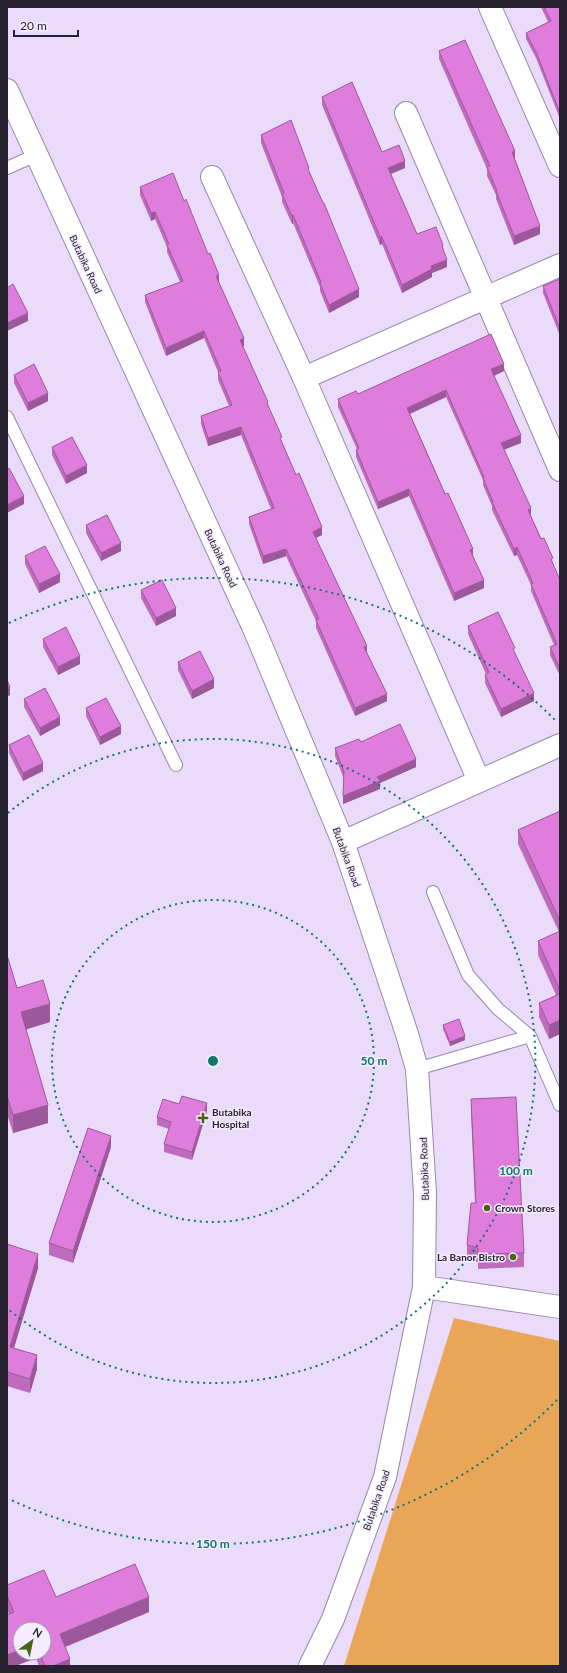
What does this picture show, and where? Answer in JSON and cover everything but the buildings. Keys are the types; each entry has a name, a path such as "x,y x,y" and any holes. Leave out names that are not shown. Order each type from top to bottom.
{"street":[{"path":"490,7 560,166"},
{"name":"Butabika Road","path":"7,90 255,631 343,842 407,1034 417,1069 425,1193 424,1287 385,1477 333,1619 310,1666"},
{"path":"406,113 560,470"},
{"path":"212,177 304,378 479,781"},
{"path":"304,378 560,266"},
{"path":"343,842 560,745"},
{"path":"424,1287 560,1307"}],"lane":[{"path":"7,168 36,154"},
{"path":"7,416 176,765"},
{"path":"433,892 468,975 498,1009 530,1036 560,1105"},
{"path":"417,1069 530,1036"}],"shaded area":[{"path":"454,1318 560,1341 560,1666 344,1666"}],"place":[{"name":"Butabika Hospital","path":"203,1118"},
{"name":"Crown Stores","path":"487,1208"},
{"name":"La Banor Bistro","path":"513,1257"}]}
